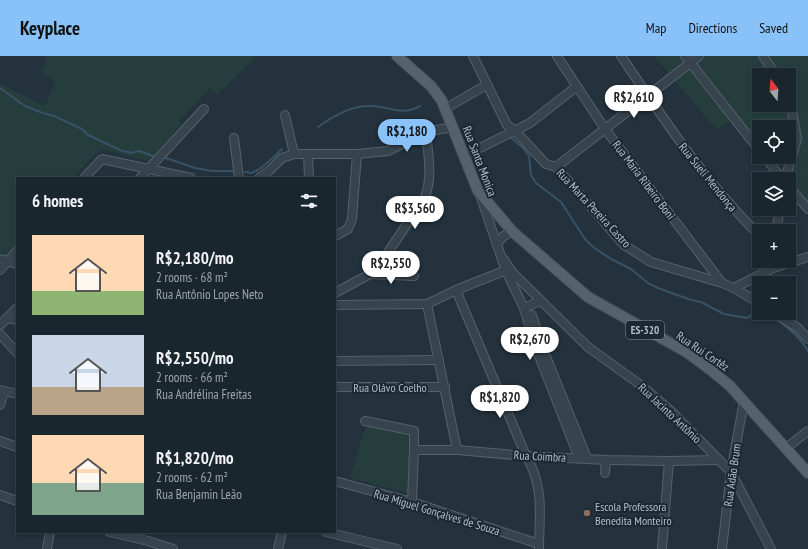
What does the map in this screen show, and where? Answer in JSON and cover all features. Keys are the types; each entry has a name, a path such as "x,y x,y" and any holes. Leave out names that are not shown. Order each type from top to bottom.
{"main road":[{"name":"Rua Santa Monica","path":"397,56 431,86 442,101 478,191"},
{"name":"Rua Rui Cortêz","path":"478,191 513,232 588,297 688,353 712,370 744,401 808,473"}],"street":[{"name":"Rua Marta Pereira Castro","path":"473,56 507,125 515,131 546,164 556,167 624,244 651,262 722,283 752,299"},
{"name":"Rua Maria Ribeiro Boni","path":"557,56 605,129 722,283"},
{"name":"Rua Sueli Mendonça","path":"621,56 674,135 739,216 752,228"},
{"path":"686,56 752,141"},
{"path":"556,167 699,56"},
{"path":"763,56 771,68"},
{"path":"446,109 486,85"},
{"path":"464,156 530,123 576,87"},
{"path":"141,177 204,109"},
{"path":"786,172 797,139 792,112"},
{"path":"285,115 294,154"},
{"path":"260,177 282,158 294,154 357,154 388,151 426,132 453,127"},
{"path":"336,292 370,274 383,260 425,197 429,186 430,174 426,132"},
{"path":"234,138 239,177"},
{"path":"308,154 309,177"},
{"path":"336,235 348,229 352,219 357,154"},
{"path":"85,177 102,159 186,177"},
{"path":"771,164 778,172"},
{"name":"Rua Santa Monica","path":"478,191 502,257"},
{"path":"796,195 808,209"},
{"path":"497,245 500,239 506,234 513,232"},
{"path":"0,270 4,260 16,252"},
{"name":"Rua Jacinto Antônio","path":"502,257 510,271 588,347 642,386 671,411 731,472 771,549"},
{"path":"796,260 808,257"},
{"path":"4,260 16,264"},
{"path":"734,288 768,268"},
{"path":"336,305 427,304 456,290 510,271 526,308 540,350 583,458"},
{"path":"370,274 414,276"},
{"path":"456,290 538,484 540,502 539,547"},
{"path":"526,308 540,301"},
{"path":"427,304 457,450"},
{"path":"0,325 16,309"},
{"path":"7,318 16,320"},
{"path":"785,320 799,329 808,339"},
{"path":"0,334 16,352"},
{"path":"336,361 439,360"},
{"name":"Rua Olávo Coelho","path":"336,387 445,387"},
{"path":"0,405 2,390 16,394"},
{"name":"Rua Adão Brum","path":"722,549 731,472 744,401"},
{"path":"365,421 414,431 412,502"},
{"path":"786,448 808,431"},
{"path":"0,441 16,447"},
{"name":"Rua Coimbra","path":"414,450 457,450 526,456 606,460 719,460"},
{"path":"605,473 606,460"},
{"path":"662,549 669,461"},
{"name":"Rua Miguel Gonçalves de Souza","path":"336,481 412,502 539,547"},
{"path":"0,495 16,501"},
{"path":"47,549 50,533"},
{"path":"114,533 173,549"},
{"path":"148,541 150,533"},
{"path":"278,549 282,533"},
{"path":"330,533 397,549"}],"green space":[{"path":"45,56 257,56 217,95 210,88 179,121 181,125 148,161 104,150 94,154 74,177 16,177 16,244 5,257 0,255 0,84 45,106 55,81 41,72 46,62"},
{"path":"654,56 808,56 808,209 796,193 796,172 789,172 789,164 796,164 796,120 752,120 752,135 744,127 731,120 717,130"},
{"path":"366,426 410,435 408,493 350,478"}],"waterway":[{"path":"0,88 25,106 54,116 82,129 88,135 120,150 131,153 139,151 153,156"},
{"path":"318,127 348,110 362,106 376,106 400,111 413,109 420,106"},
{"path":"509,136 523,148 529,156 531,175 536,183 561,202 585,239 593,247 611,259 631,269 648,283 658,288 701,302 724,314 747,318 752,314"},
{"path":"245,172 255,172 282,149"},
{"path":"166,158 195,168 212,171 233,171"},
{"path":"776,320 800,339 808,351"}],"place":[{"name":"Escola Professora Benedita Monteiro","path":"587,513"}]}
